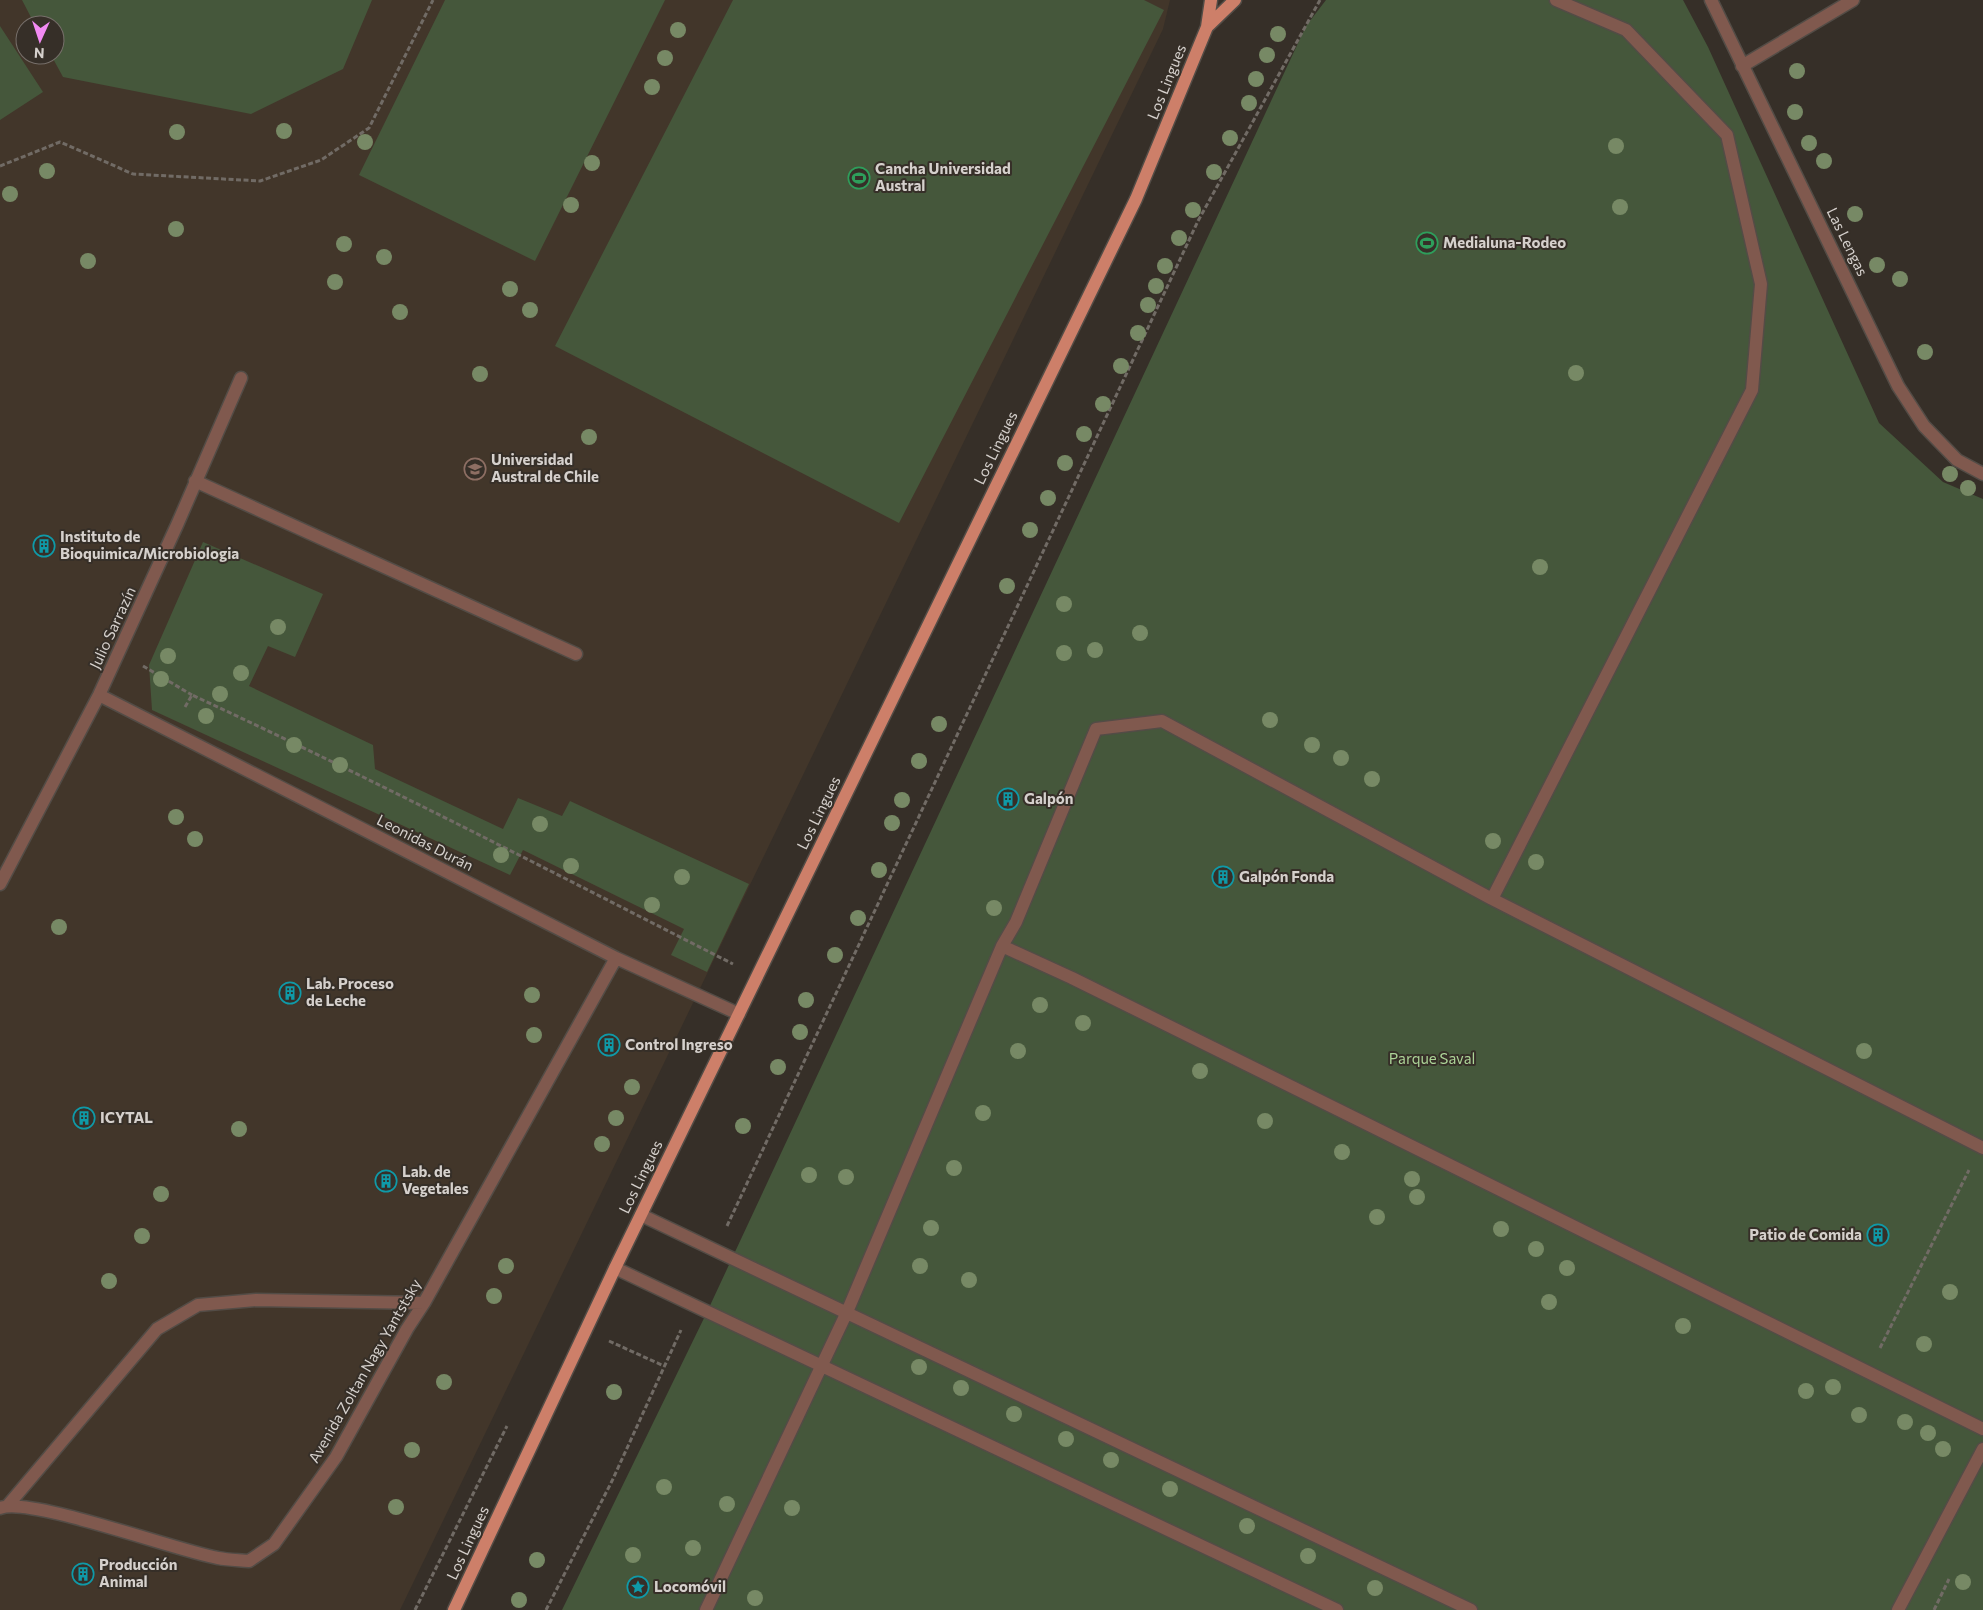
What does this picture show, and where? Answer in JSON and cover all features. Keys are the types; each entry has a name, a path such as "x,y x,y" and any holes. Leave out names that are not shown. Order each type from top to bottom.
{"main road":[{"name":"Los Lingues","path":"454,1610 641,1214 1136,199 1207,27 1211,0"},
{"name":"Los Lingues","path":"1207,27 1236,0"}],"street":[{"path":"1492,899 1752,390 1761,284 1727,135 1626,30 1556,0"},
{"name":"Las Lengas","path":"1711,0 1898,386 1924,426 1957,460 1983,474"},
{"path":"1742,66 1854,0"},
{"name":"Julio Sarrazín","path":"0,884 99,695 178,526 195,481 241,378"},
{"path":"195,481 576,654"},
{"name":"Leonidas Durán","path":"99,695 616,958 739,1014"},
{"path":"706,1610 847,1312 1002,946 1016,922 1096,729 1162,721 1492,899 1981,1148"},
{"path":"1002,946 1081,982 1983,1429"},
{"name":"Avenida Zoltan Nagy Yantstsky","path":"4,1506 58,1514 218,1558 249,1561 274,1544 336,1457 616,958"},
{"path":"641,1214 1471,1610"},
{"path":"615,1268 1337,1610"},
{"path":"4,1506 157,1329 198,1305 256,1300 424,1303"},
{"path":"1898,1610 1983,1449"}],"path":[{"path":"0,166 60,142 134,174 260,181 321,160 369,128 433,0"},
{"path":"716,1250 1198,221 1320,0"},
{"path":"119,652 192,695 462,826 738,967"},
{"path":"172,732 192,695"},
{"path":"1877,1354 1981,1148"},
{"path":"546,1610 612,1481 693,1305"}],"shaded area":[{"name":"Universidad Austral de Chile","path":"0,0 1170,0 1163,29 400,1610 0,1610"}],"green space":[{"path":"22,0 372,0 343,69 251,114 63,77 56,65 65,65 65,15 30,15"},
{"path":"445,0 665,0 535,261 359,175"},
{"name":"Cancha Universidad Austral","path":"733,0 1144,0 1164,10 899,523 555,346"},
{"name":"Parque Saval","path":"1326,0 1683,0 1708,47 1879,423 1943,482 1983,499 1983,1610 562,1610 707,1312 1306,26"},
{"path":"0,26 15,49 15,65 25,65 43,92 0,120"},
{"path":"203,542 323,594 295,657 268,646 249,686 373,745 375,769 503,829 518,798 562,816 570,801 749,884 707,972 671,955 684,929 523,850 510,875 152,710 149,665"}],"place":[{"name":"Cancha Universidad Austral","path":"859,178"},
{"name":"Medialuna-Rodeo","path":"1427,243"},
{"name":"Universidad Austral de Chile","path":"475,469"},
{"name":"Instituto de Bioquimica/Microbiologia","path":"44,546"},
{"name":"Galpón","path":"1008,799"},
{"name":"Galpón Fonda","path":"1223,877"},
{"name":"Lab. Proceso de Leche","path":"290,993"},
{"name":"Control Ingreso","path":"609,1045"},
{"name":"ICYTAL","path":"84,1118"},
{"name":"Lab. de Vegetales","path":"386,1181"},
{"name":"Patio de Comida","path":"1878,1235"},
{"name":"Producción Animal","path":"83,1574"},
{"name":"Locomóvil","path":"638,1587"}]}
